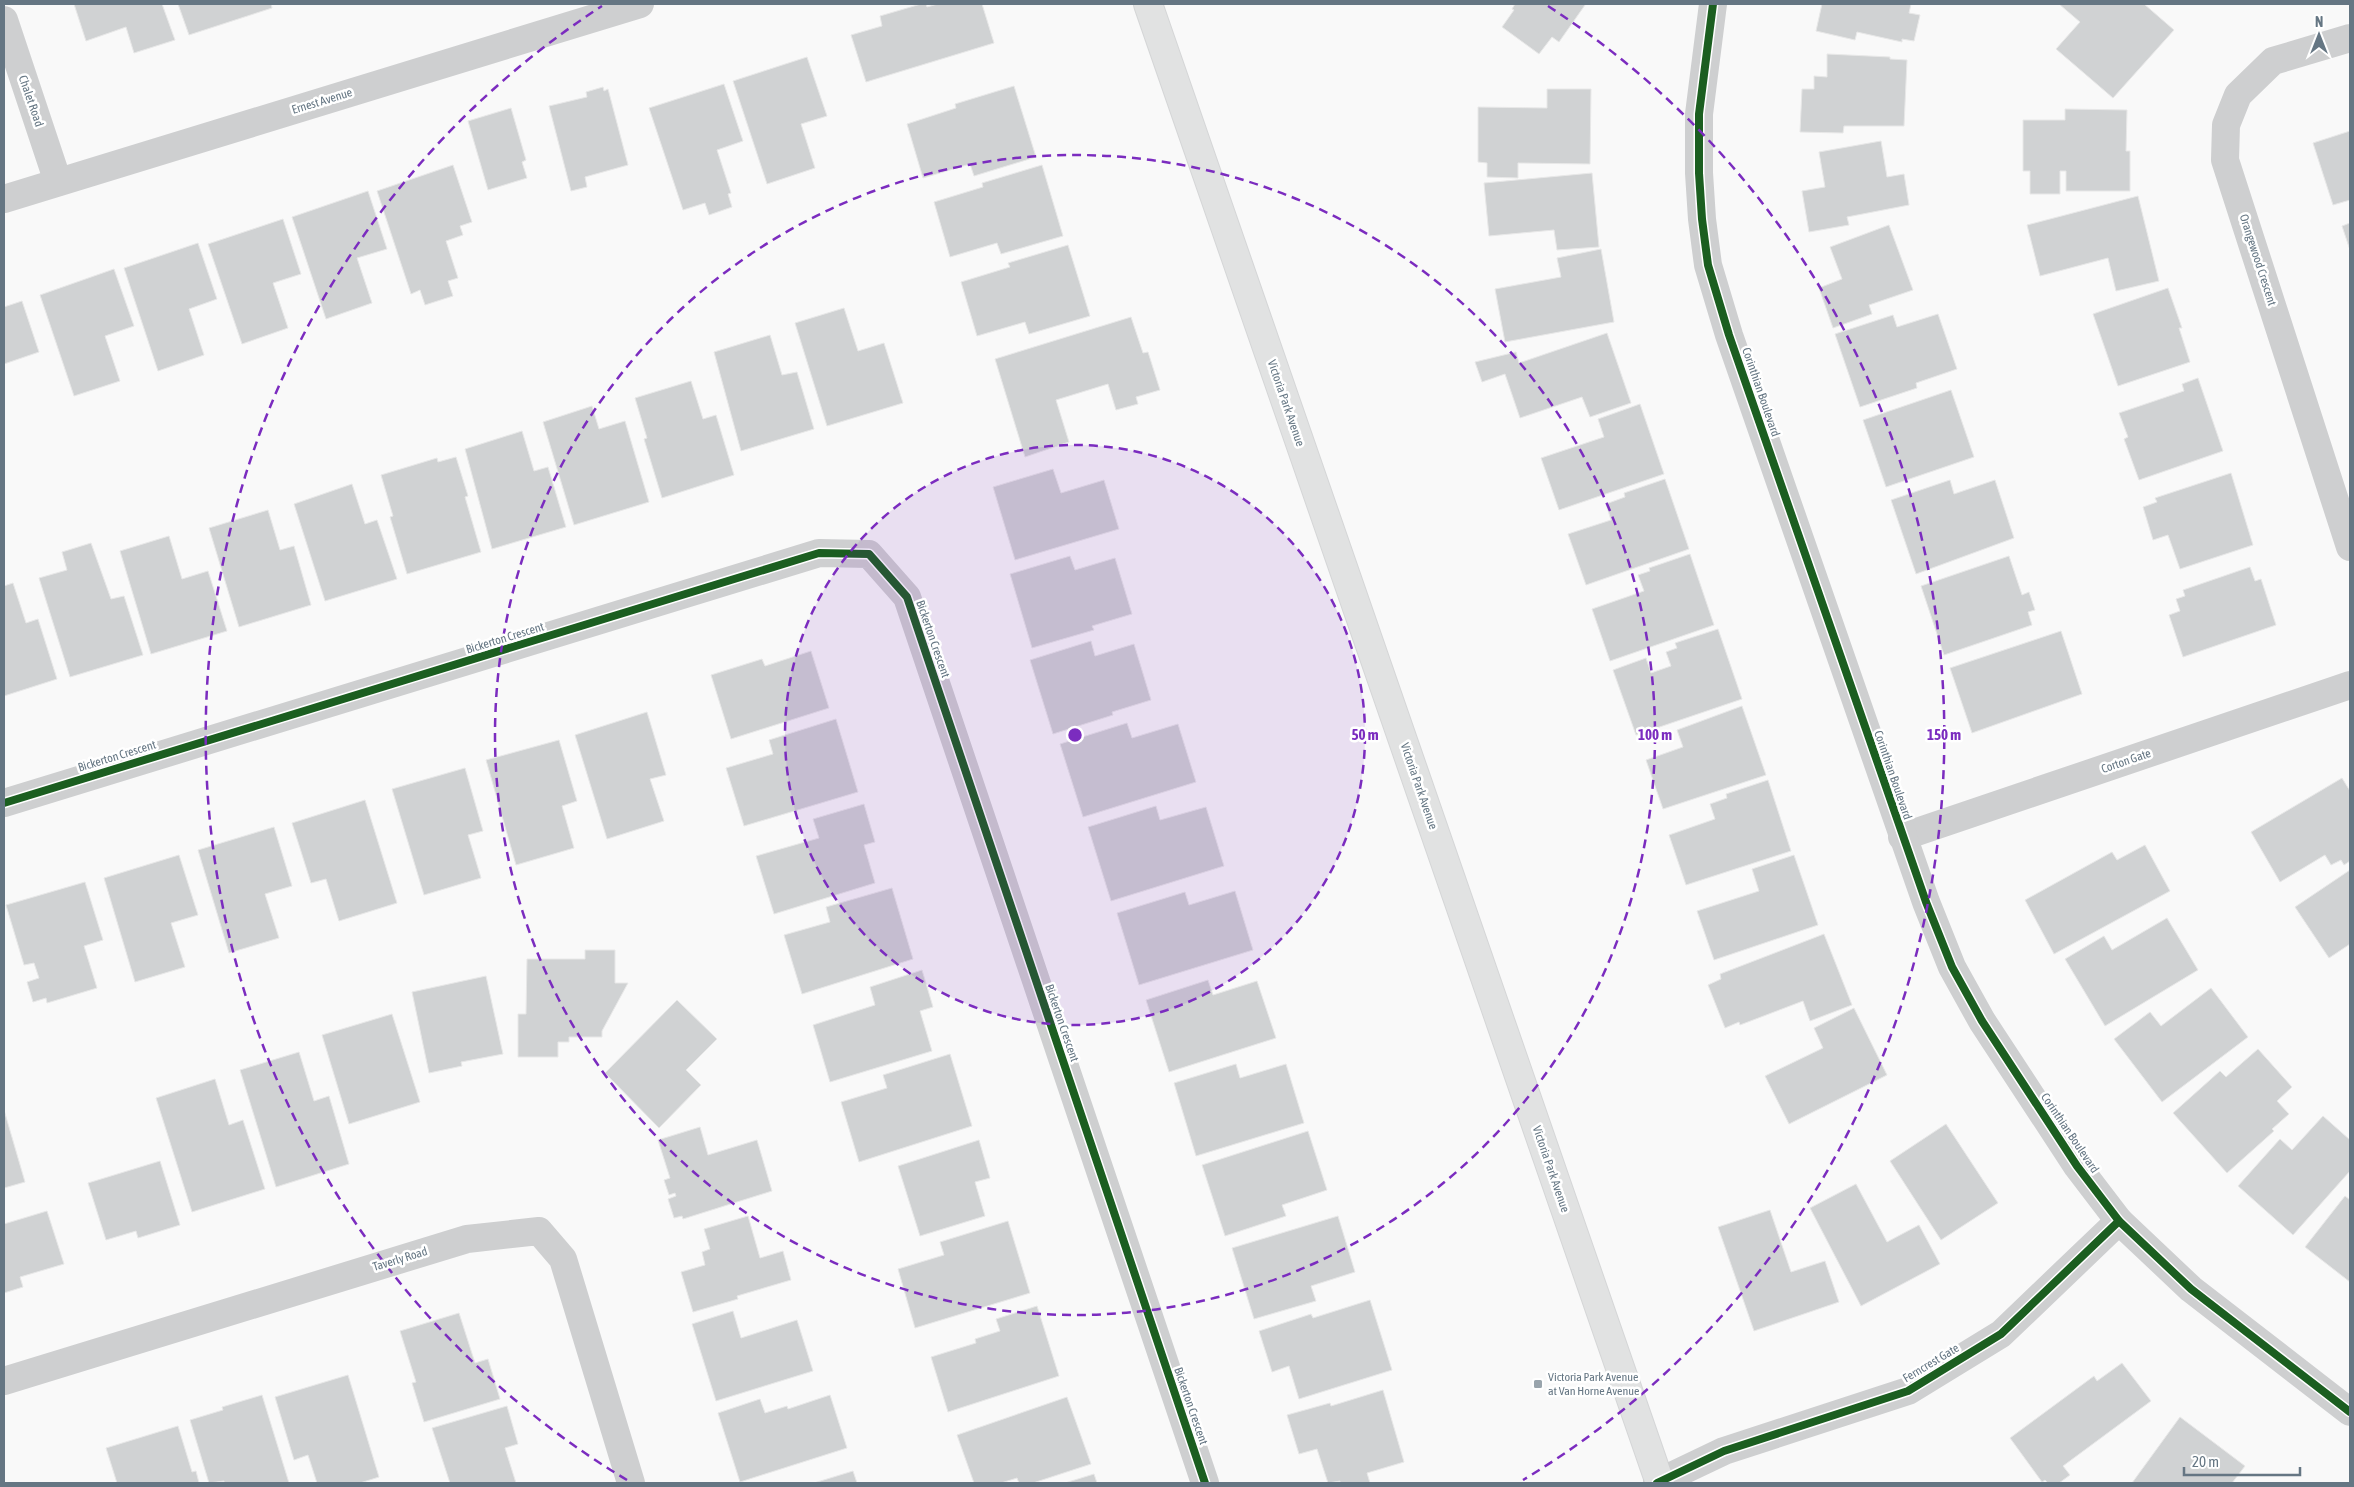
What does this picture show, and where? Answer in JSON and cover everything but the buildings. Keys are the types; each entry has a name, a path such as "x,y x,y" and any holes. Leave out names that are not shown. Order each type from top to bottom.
{"main road":[{"name":"Victoria Park Avenue","path":"1148,4 1659,1483"}],"street":[{"name":"Ernest Avenue","path":"4,199 640,4"},
{"name":"Corinthian Boulevard","path":"1713,4 1699,114 1702,219 1708,265 1732,344 1902,837 1952,967 1982,1021 2077,1166 2119,1221 2191,1289 2350,1412"},
{"name":"Chalet Road","path":"4,20 58,182"},
{"name":"Orangewood Crescent","path":"2350,38 2273,61 2238,95 2226,125 2225,160 2350,547"},
{"name":"Bickerton Crescent","path":"4,803 819,553 869,554 907,597 1205,1483"},
{"name":"Corton Gate","path":"1902,837 2350,685"},
{"name":"Ferncrest Gate","path":"1659,1483 1724,1452 1908,1391 2001,1334 2119,1221"},
{"name":"Taverly Road","path":"4,1381 467,1239 539,1231 563,1259 631,1483"}],"cycle path":[{"path":"1713,4 1699,114 1699,173 1708,265 1729,335 1926,902 1952,967 1982,1021 2077,1166 2119,1221 2191,1289 2350,1412"},
{"path":"4,803 819,553 869,554 907,597 1205,1483"},
{"path":"1657,1483 1724,1451 1908,1391 2001,1334 2119,1221"}],"place":[{"name":"Victoria Park Avenue at Van Horne Avenue","path":"1538,1384"}]}
